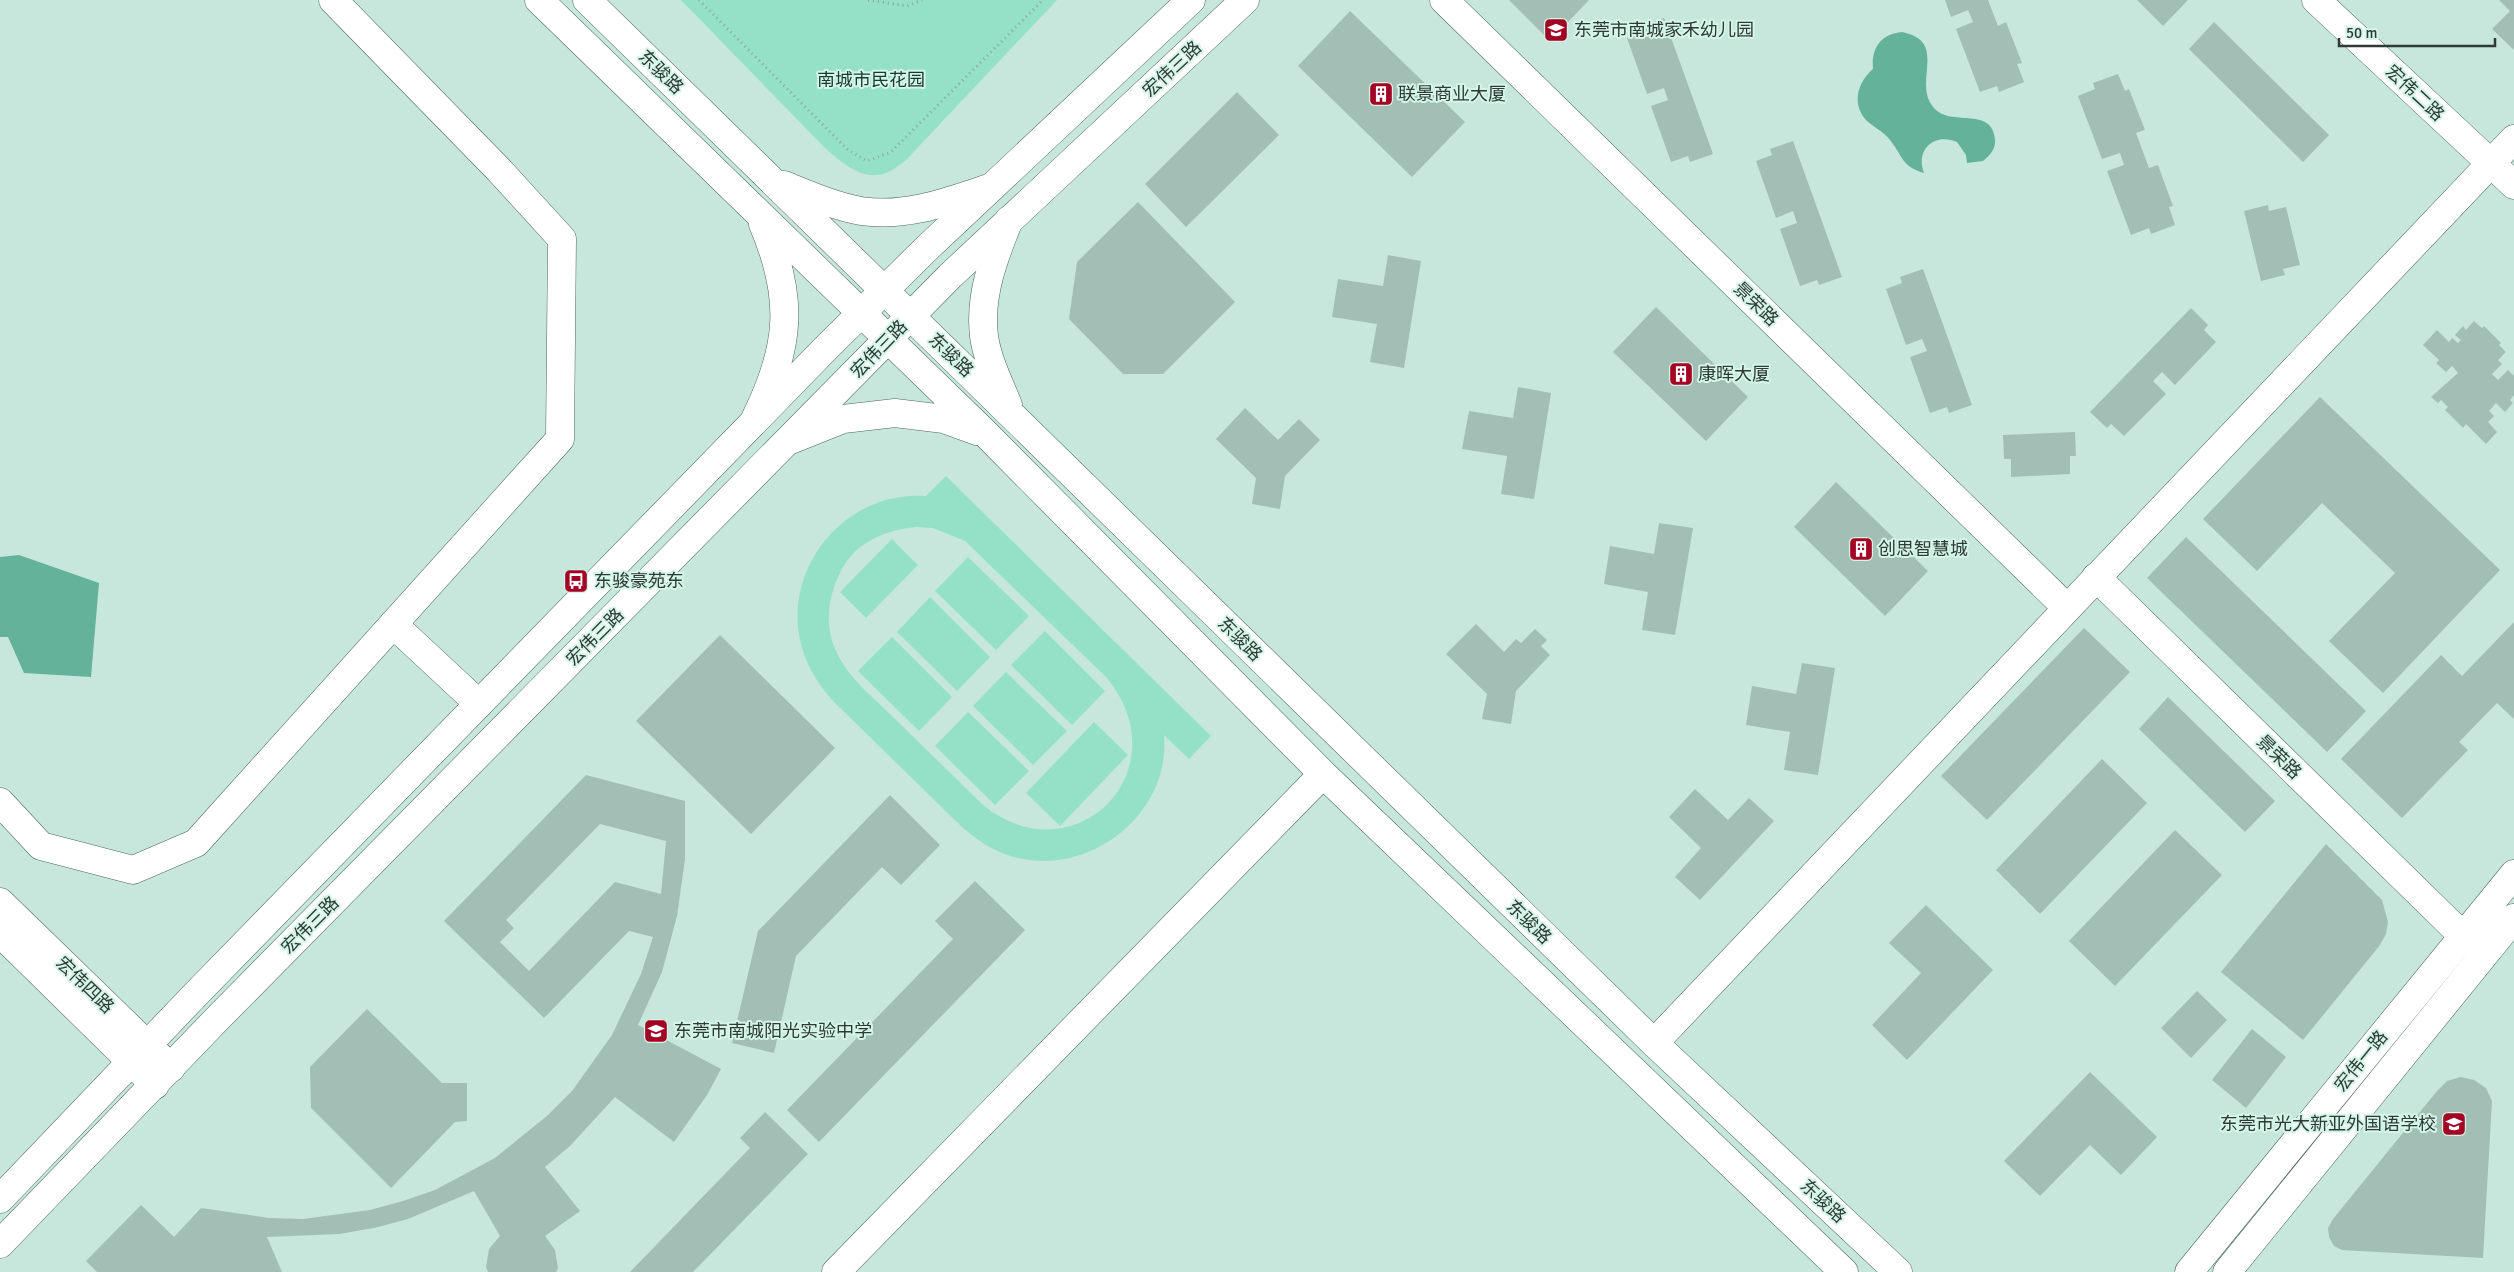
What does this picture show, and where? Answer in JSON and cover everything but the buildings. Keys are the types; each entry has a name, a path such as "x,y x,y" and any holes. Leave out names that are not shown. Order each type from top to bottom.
{"street":[{"path":"0,802 41,846 133,870 196,843 560,439 562,239 499,170 333,0"},
{"name":"东骏路","path":"538,0 986,434 1323,774 1844,1272"},
{"name":"东骏路","path":"587,0 1654,1043 1898,1272"},
{"name":"宏伟三路","path":"0,1199 478,704 861,313 1191,0"},
{"name":"宏伟三路","path":"0,1244 911,316 1010,220 1245,0"},
{"name":"景荣路","path":"1444,0 2067,608"},
{"name":"宏伟二路","path":"2316,0 2514,185"},
{"path":"1654,1043 2490,162 2514,139"},
{"path":"773,181 823,200 862,211 908,211 943,204 992,188"},
{"path":"752,424 772,385 783,346 784,299 777,257 759,213"},
{"path":"1010,220 992,261 985,294 984,336 996,376 1011,413"},
{"path":"788,441 843,419 895,413 944,419 986,434"},
{"name":"景荣路","path":"2096,577 2463,936"},
{"path":"393,624 478,704"},
{"path":"836,1272 1323,774"},
{"name":"宏伟一路","path":"2189,1272 2514,874"},
{"name":"宏伟四路","path":"0,902 140,1054"},
{"name":"宏伟一路","path":"2227,1272 2514,918"},
{"name":"宏伟四路","path":"0,933 163,1076"}],"path":[{"path":"698,0 848,150 867,161 892,152 1043,0"},
{"path":"868,0 907,6 922,0"}],"green space":[{"name":"南城市民花园","path":"681,0 1057,0 906,160 886,173 868,175 844,164 824,147"},
{"path":"946,476 1211,736 1189,759 1164,735 1163,762 1155,788 1142,811 1123,830 1102,846 1077,856 1050,861 1014,857 984,843 963,828 832,700 808,665 800,640 798,612 802,585 812,559 828,537 848,519 871,505 898,497 926,496","holes":["916,527 933,528 965,541 1107,678 1127,713 1132,747 1125,778 1108,804 1082,822 1052,829 1018,825 983,805 861,687 841,661 832,641 829,611 833,590 847,561 854,552 872,539 894,531"]},
{"path":"892,539 918,565 866,618 840,592"},
{"path":"968,557 1029,616 996,650 935,591"},
{"path":"930,597 990,657 957,691 897,632"},
{"path":"1045,631 1105,691 1072,725 1011,665"},
{"path":"892,637 952,697 919,731 858,671"},
{"path":"1006,672 1067,731 1033,765 973,706"},
{"path":"968,712 1029,771 995,805 935,746"},
{"path":"1094,722 1128,755 1060,826 1026,793"}],"shaded area":[{"path":"1902,32 1916,37 1924,45 1927,54 1926,89 1929,100 1936,110 1952,117 1980,120 1987,123 1992,129 1995,146 1983,161 1967,163 1966,155 1957,142 1941,139 1934,141 1924,150 1922,165 1924,173 1916,170 1903,160 1887,137 1866,120 1861,113 1858,93 1863,80 1873,69 1874,55 1879,43 1888,36"},
{"path":"19,555 99,583 91,677 24,673 8,637 0,637 0,557"}],"place":[{"name":"东莞市南城家禾幼儿园","path":"1556,30"},
{"name":"联景商业大厦","path":"1381,94"},
{"name":"康晖大厦","path":"1681,374"},
{"name":"创思智慧城","path":"1861,549"},
{"name":"东骏豪苑东","path":"576,581"},
{"name":"东莞市南城阳光实验中学","path":"656,1031"},
{"name":"东莞市光大新亚外国语学校","path":"2454,1124"}]}
